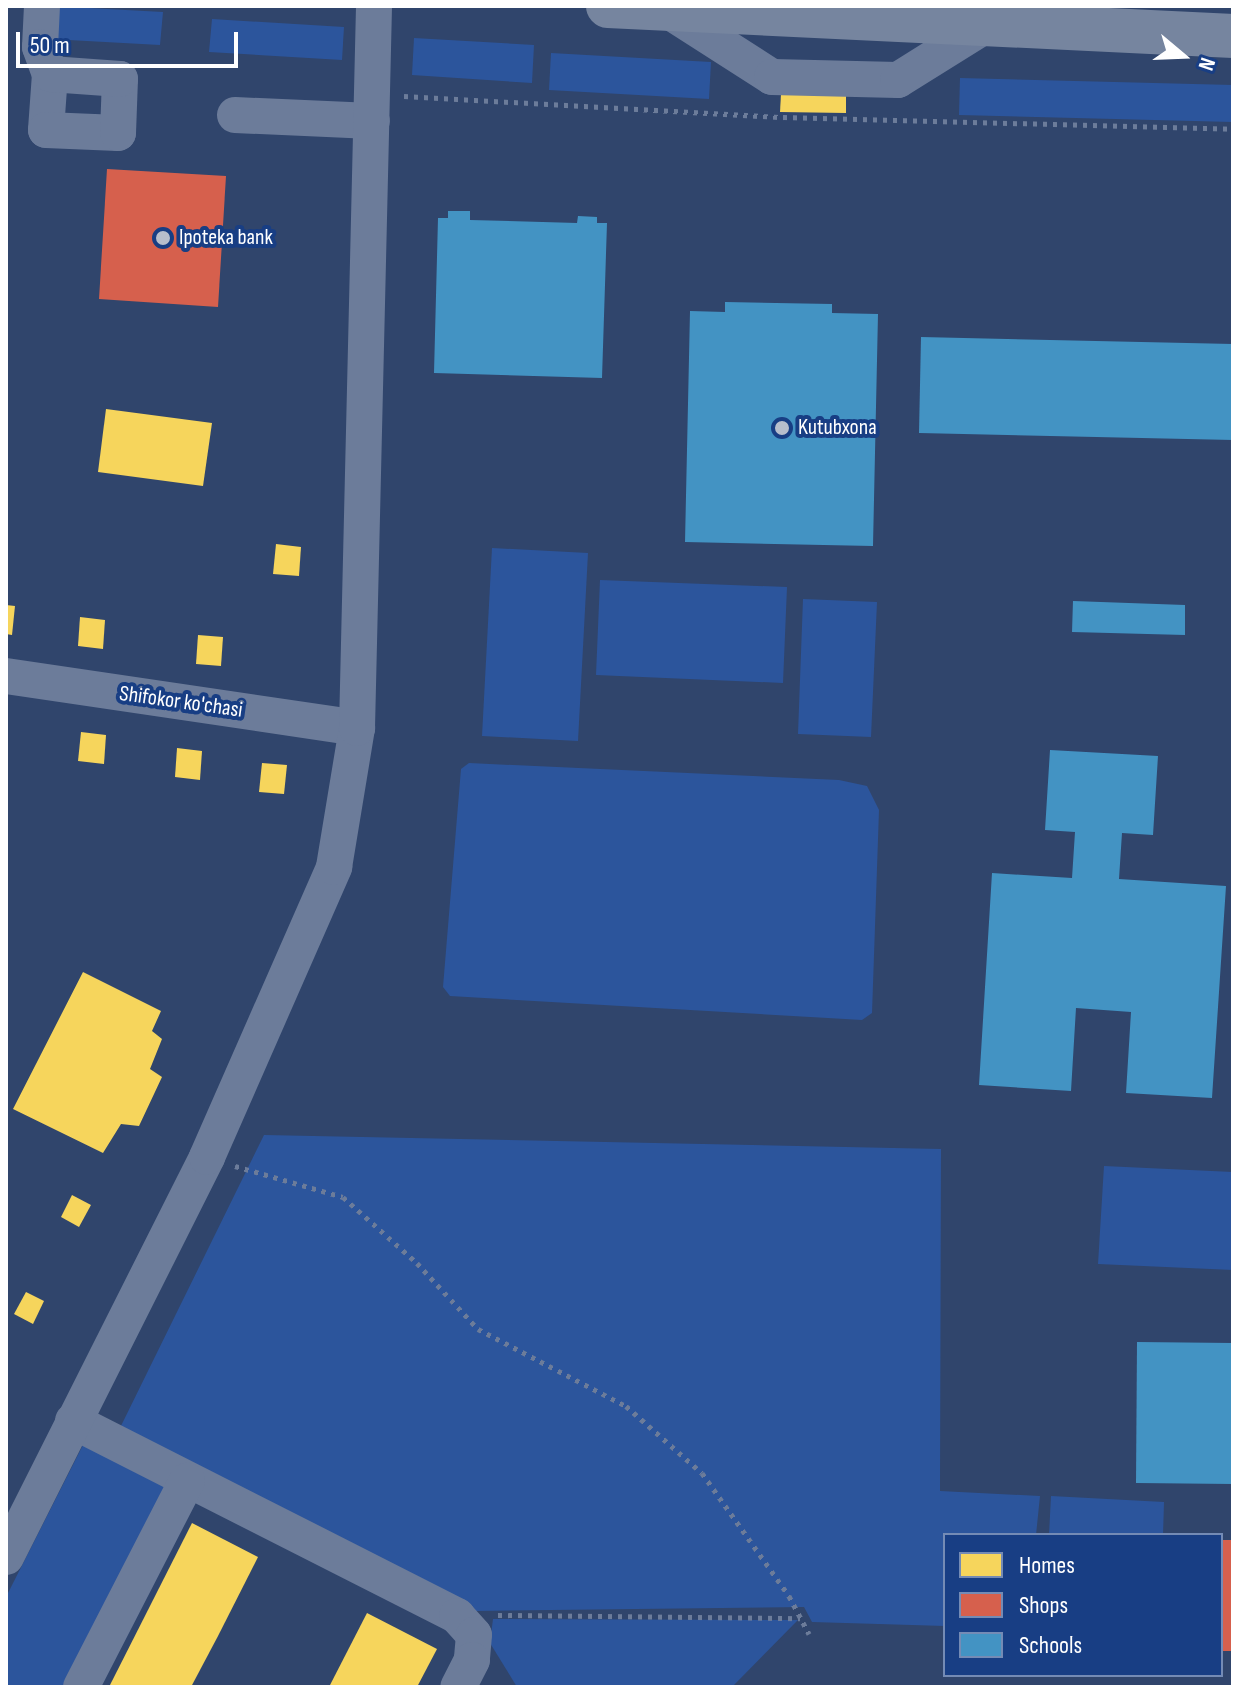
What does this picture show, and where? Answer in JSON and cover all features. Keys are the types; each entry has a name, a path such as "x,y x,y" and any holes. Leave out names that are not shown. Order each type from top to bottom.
{"main road":[{"path":"608,6 1233,36"}],"street":[{"path":"42,6 40,47 50,74"},
{"path":"6,1557 207,1157 334,867 357,728 374,6"},
{"path":"669,11 772,77 898,80 986,25"},
{"path":"235,115 372,108"},
{"name":"Shifokor ko'chasi","path":"6,676 357,728"},
{"path":"73,1421 457,1616 474,1635 472,1660 458,1687"},
{"path":"81,1687 187,1481"}],"path":[{"path":"372,108 1233,129"},
{"path":"207,1157 343,1197 417,1263 478,1329 626,1406 702,1473 809,1634"},
{"path":"457,1616 801,1618"}],"shaded area":[{"path":"52,6 163,12 160,45 50,39"},
{"path":"212,19 344,27 342,60 209,52"},
{"path":"414,38 534,45 532,83 412,75"},
{"path":"551,53 711,62 709,99 549,90"},
{"path":"960,78 1233,85 1233,122 959,115"},
{"path":"492,548 588,553 578,741 482,736"},
{"path":"600,580 787,587 783,683 596,675"},
{"path":"803,599 877,602 871,737 798,734"},
{"path":"469,763 839,780 867,786 879,810 872,1013 862,1020 450,996 443,987 461,769"},
{"path":"264,1135 941,1149 940,1491 1040,1496 1036,1533 943,1533 943,1626 812,1622 804,1607 475,1611 117,1434"},
{"path":"1104,1166 1233,1172 1233,1270 1098,1264"},
{"path":"84,1443 170,1487 67,1687 6,1687 6,1597"},
{"path":"1051,1496 1164,1502 1163,1533 1049,1533"},
{"path":"493,1619 798,1620 732,1687 517,1687 490,1643"}],"building: Homes":[{"path":"781,94 846,96 846,113 780,112"},
{"path":"106,409 212,423 203,486 98,472"},
{"path":"276,544 301,547 299,576 273,574"},
{"path":"6,605 15,606 12,635 6,634"},
{"path":"80,617 105,620 103,649 78,646"},
{"path":"198,635 223,637 221,666 196,664"},
{"path":"81,732 106,735 104,764 78,761"},
{"path":"177,748 202,751 200,780 175,777"},
{"path":"262,763 287,765 284,794 259,792"},
{"path":"83,972 161,1011 152,1031 162,1039 150,1069 162,1077 139,1126 121,1124 103,1153 13,1109"},
{"path":"72,1195 91,1205 79,1227 61,1217"},
{"path":"26,1292 44,1301 33,1324 14,1314"},
{"path":"192,1523 258,1557 191,1687 109,1687"},
{"path":"367,1613 437,1649 417,1687 329,1687"}],"building: Shops":[{"name":"Ipoteka bank","path":"107,169 226,176 218,307 99,299"},
{"path":"1223,1540 1233,1540 1233,1651 1223,1651"}],"building: Schools":[{"path":"448,211 470,211 470,220 577,223 578,216 597,217 597,223 607,223 602,378 434,373 438,218 448,218"},
{"name":"Kutubxona","path":"725,302 832,304 832,313 878,314 873,546 685,542 690,311 725,312"},
{"path":"921,337 1233,344 1233,440 919,433"},
{"path":"1073,601 1185,605 1185,635 1072,632"},
{"path":"1050,750 1158,756 1153,835 1122,833 1119,879 1226,886 1212,1098 1126,1093 1131,1012 1076,1008 1071,1091 979,1085 992,873 1072,878 1075,832 1045,830"},
{"path":"1137,1342 1233,1343 1233,1484 1136,1483"}],"place":[{"name":"Ipoteka bank","path":"163,238"},
{"name":"Kutubxona","path":"782,428"}]}
